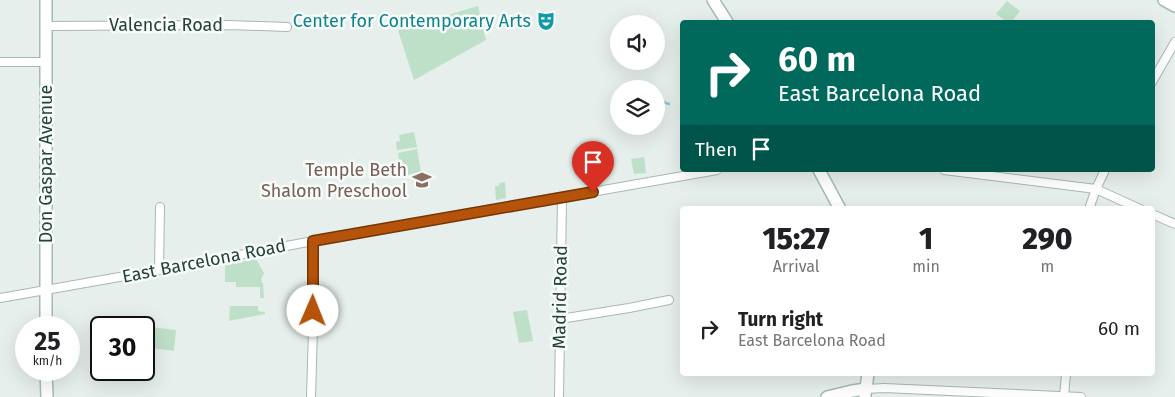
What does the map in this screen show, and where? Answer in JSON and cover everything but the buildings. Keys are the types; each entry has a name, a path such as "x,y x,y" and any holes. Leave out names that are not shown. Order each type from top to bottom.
{"street":[{"name":"Don Gaspar Avenue","path":"46,0 46,316"},
{"path":"713,0 726,20"},
{"path":"1164,0 1175,6"},
{"name":"Valencia Road","path":"46,26 229,25 286,27"},
{"path":"1155,77 1175,42"},
{"path":"0,62 46,62"},
{"name":"East Barcelona Road","path":"0,298 706,172"},
{"path":"820,172 838,206"},
{"path":"960,172 1096,189 1133,206"},
{"path":"1090,206 1104,172"},
{"name":"Madrid Road","path":"559,397 562,197"},
{"path":"158,270 160,207"},
{"path":"1155,215 1175,224"},
{"path":"311,397 314,294 313,241"},
{"path":"560,319 669,300"},
{"path":"865,393 868,376"},
{"path":"1064,396 1066,376"},
{"path":"46,381 47,397"},
{"path":"827,397 852,391 865,393 884,388 1081,397"}],"green space":[{"path":"1007,1 1020,11 1013,20 1004,20 996,14"},
{"path":"478,6 486,40 414,80 398,30"},
{"path":"414,132 417,147 397,150 396,142 400,141 399,135"},
{"path":"417,149 421,172 402,176 398,153"},
{"path":"644,157 646,173 634,174 631,159"},
{"path":"505,182 506,198 496,200 495,186"},
{"path":"256,259 264,273 261,280 264,298 260,298 260,287 236,287 236,282 225,282 225,265"},
{"path":"230,306 258,306 258,311 265,312 265,314 229,321"},
{"path":"527,310 533,341 519,343 513,312"},
{"path":"155,328 176,330 174,351 155,348"}],"waterway":[{"path":"665,102 669,104"}],"place":[{"name":"Center for Contemporary Arts","path":"546,21"},
{"name":"Temple Beth Shalom Preschool","path":"422,180"}],"route":[{"path":"313,311 313,241 593,192"}]}
